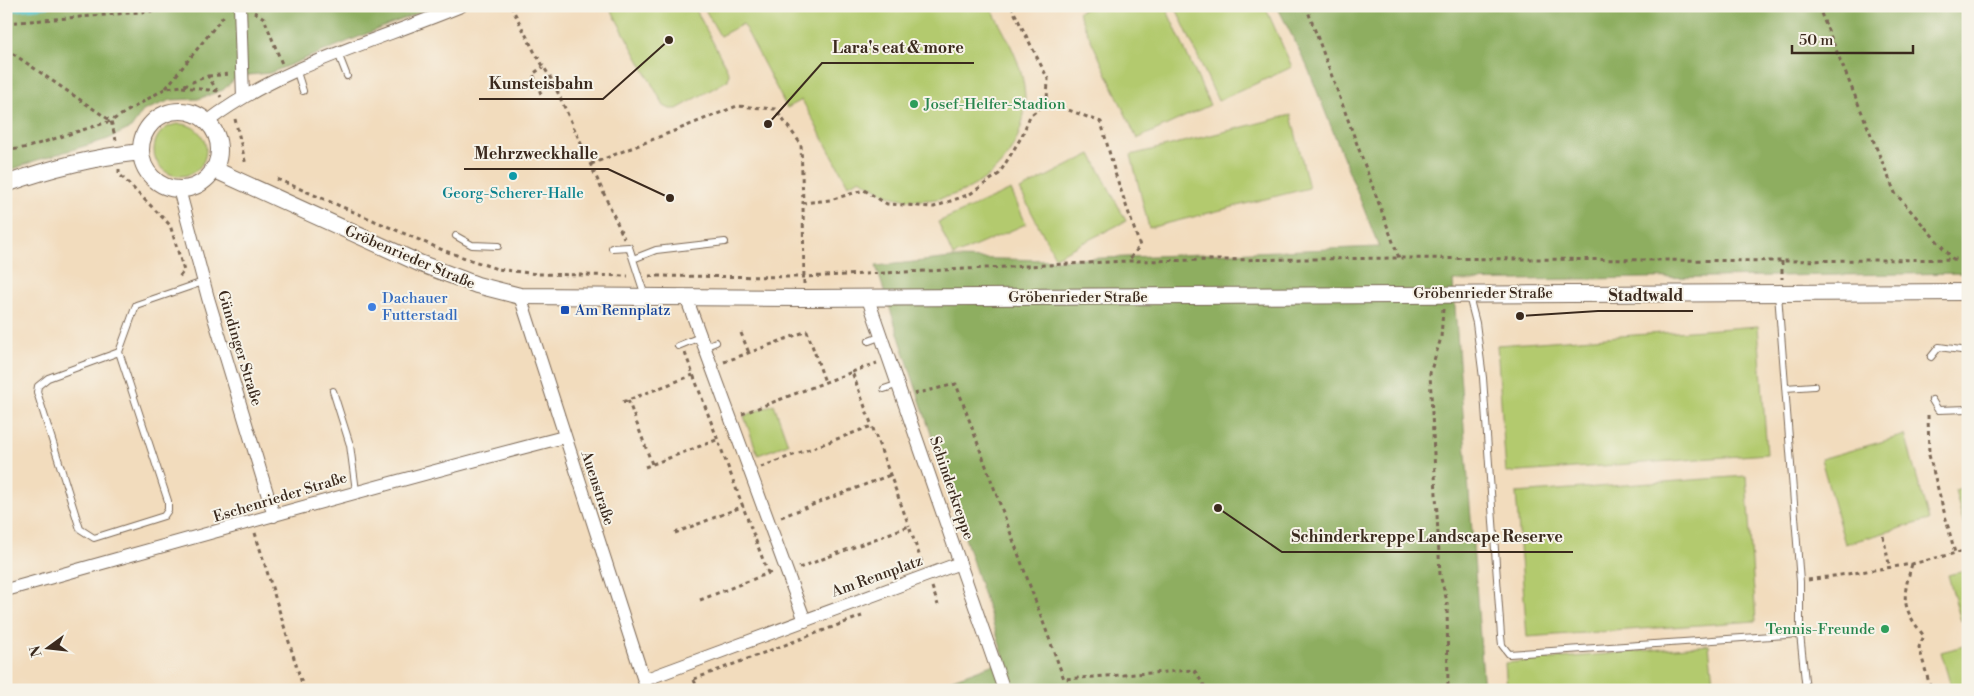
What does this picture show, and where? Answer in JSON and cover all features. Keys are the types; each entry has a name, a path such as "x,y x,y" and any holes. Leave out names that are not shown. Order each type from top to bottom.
{"street":[{"path":"207,122 243,97 292,74 338,53 461,6"},
{"path":"243,97 242,73 246,8"},
{"path":"177,110 190,112 207,122 218,139 219,152 214,169 201,183 190,188 179,189 165,186 154,180 146,170 141,152 145,132 153,121 164,114 177,110"},
{"path":"6,184 45,170 119,154 141,152"},
{"name":"Gröbenrieder Straße","path":"214,169 419,264 477,285 520,296 805,298 867,296 1055,297 1444,293 1968,292"},
{"name":"Gündinger Straße","path":"179,189 203,282 274,516"},
{"name":"Auenstraße","path":"520,296 645,685"},
{"name":"Schinderkreppe","path":"867,296 903,396 910,435 944,530 960,563 967,596 1004,690"},
{"path":"686,297 707,342 711,367 804,621"},
{"name":"Eschenrieder Straße","path":"6,590 252,523 356,491 564,437"},
{"name":"Am Rennplatz","path":"645,685 804,621 960,563"}],"lane":[{"path":"338,53 348,76"},
{"path":"292,74 303,92"},
{"path":"456,236 472,245 498,246"},
{"path":"633,259 656,250 725,242"},
{"path":"612,248 628,247 646,297"},
{"path":"119,352 48,378 42,381 37,392 80,529 94,538 164,516 168,510 168,501 119,352 136,305 203,282"},
{"path":"1468,293 1476,324 1483,378 1502,645 1509,654 1800,634"},
{"path":"1778,293 1800,582 1800,634 1806,690"},
{"path":"869,341 882,335"},
{"path":"680,346 707,342"},
{"path":"1931,357 1939,347 1968,351"},
{"path":"884,389 899,384"},
{"path":"1786,388 1814,386"},
{"path":"333,391 350,445 356,491"},
{"path":"1932,400 1938,410 1968,409"}],"path":[{"path":"6,23 216,6"},
{"path":"6,151 28,147 112,121 166,88 231,6"},
{"path":"511,6 553,82 628,247"},
{"path":"803,203 830,200 864,190 887,204 934,207 970,194 999,174 1022,136 1030,116 1047,102 1048,79 1011,6"},
{"path":"1306,6 1399,258"},
{"path":"1818,6 1895,193 1953,259"},
{"path":"246,8 264,18 292,74"},
{"path":"6,49 112,121 119,154 119,174 170,226 184,271 179,277 181,290"},
{"path":"541,94 534,74 543,67"},
{"path":"166,88 182,86 208,76 242,73"},
{"path":"208,76 226,107 237,121 244,164 253,168"},
{"path":"182,86 218,91"},
{"path":"1047,102 1101,122 1140,246 1128,260"},
{"path":"591,164 737,106 775,109 801,144 805,298"},
{"path":"272,176 445,251 497,269 538,274 804,277 1128,260 1399,258 1782,262 1968,259"},
{"path":"1444,293 1441,338 1430,373 1440,575 1448,601 1448,690"},
{"path":"711,367 807,331 825,382"},
{"path":"740,333 749,353"},
{"path":"680,346 693,375 768,573"},
{"path":"818,360 822,359"},
{"path":"730,419 890,359"},
{"path":"852,372 881,446 890,476 898,493 938,605"},
{"path":"622,402 693,375"},
{"path":"903,396 956,384 1064,679 1194,670 1206,690"},
{"path":"628,400 652,464"},
{"path":"1927,411 1929,455 1955,553"},
{"path":"750,471 872,426"},
{"path":"645,467 735,432"},
{"path":"768,522 890,476"},
{"path":"675,533 760,499"},
{"path":"252,523 304,690"},
{"path":"700,600 768,573 786,570 909,526"},
{"path":"1883,536 1890,568"},
{"path":"1800,582 1912,564 1968,550"},
{"path":"1912,564 1904,593 1910,617 1924,636 1919,647 1931,690"},
{"path":"924,593 933,590"},
{"path":"694,679 868,614"}],"green space":[{"path":"6,6 435,6 270,73 238,76 223,90 198,99 171,100 143,111 131,128 108,139 34,161 6,172"},
{"path":"609,6 694,6 729,73 728,80 677,109 670,109 664,106"},
{"name":"Josef-Helfer-Stadion","path":"703,6 990,6 1013,50 1024,85 1025,98 1022,122 1014,144 1002,163 985,178 966,190 945,197 922,200 893,197 860,179 848,185 802,100 787,108 743,24 720,36"},
{"path":"1091,6 1165,6 1210,105 1137,139 1078,12"},
{"path":"1175,6 1265,6 1292,67 1218,101"},
{"path":"1277,6 1968,6 1968,273 1453,281 1484,690 923,690 1005,660 876,266 952,258 1053,260 1379,247 1307,66"},
{"path":"1291,115 1309,188 1149,228 1131,155"},
{"path":"175,124 185,124 199,131 206,145 206,155 199,169 185,176 175,176 165,172 158,165 154,155 154,145 158,135 165,128"},
{"path":"1091,154 1126,221 1055,257 1020,190"},
{"path":"1011,190 1026,224 953,256 938,222"},
{"path":"1758,326 1767,454 1506,473 1497,345"},
{"path":"774,404 788,444 758,455 744,416"},
{"path":"1905,435 1929,520 1845,544 1821,459"},
{"path":"1746,476 1756,621 1527,637 1516,493"},
{"path":"1968,486 1968,533 1966,533 1955,490"},
{"path":"1968,570 1968,619 1961,621 1948,575"},
{"path":"1709,645 1714,690 1507,690 1505,663"},
{"path":"1968,645 1968,690 1952,690 1941,652"}],"waterway":[{"path":"6,10 47,6"}],"place":[{"name":"Kunsteisbahn","path":"669,40"},
{"name":"Josef-Helfer-Stadion","path":"914,104"},
{"name":"Lara's eat & more","path":"768,124"},
{"name":"Georg-Scherer-Halle","path":"513,176"},
{"name":"Mehrzweckhalle","path":"670,198"},
{"name":"Dachauer Futterstadl","path":"372,307"},
{"name":"Am Rennplatz","path":"565,310"},
{"name":"Stadtwald","path":"1520,316"},
{"name":"Schinderkreppe Landscape Reserve","path":"1218,508"},
{"name":"Tennis-Freunde","path":"1885,629"}]}
